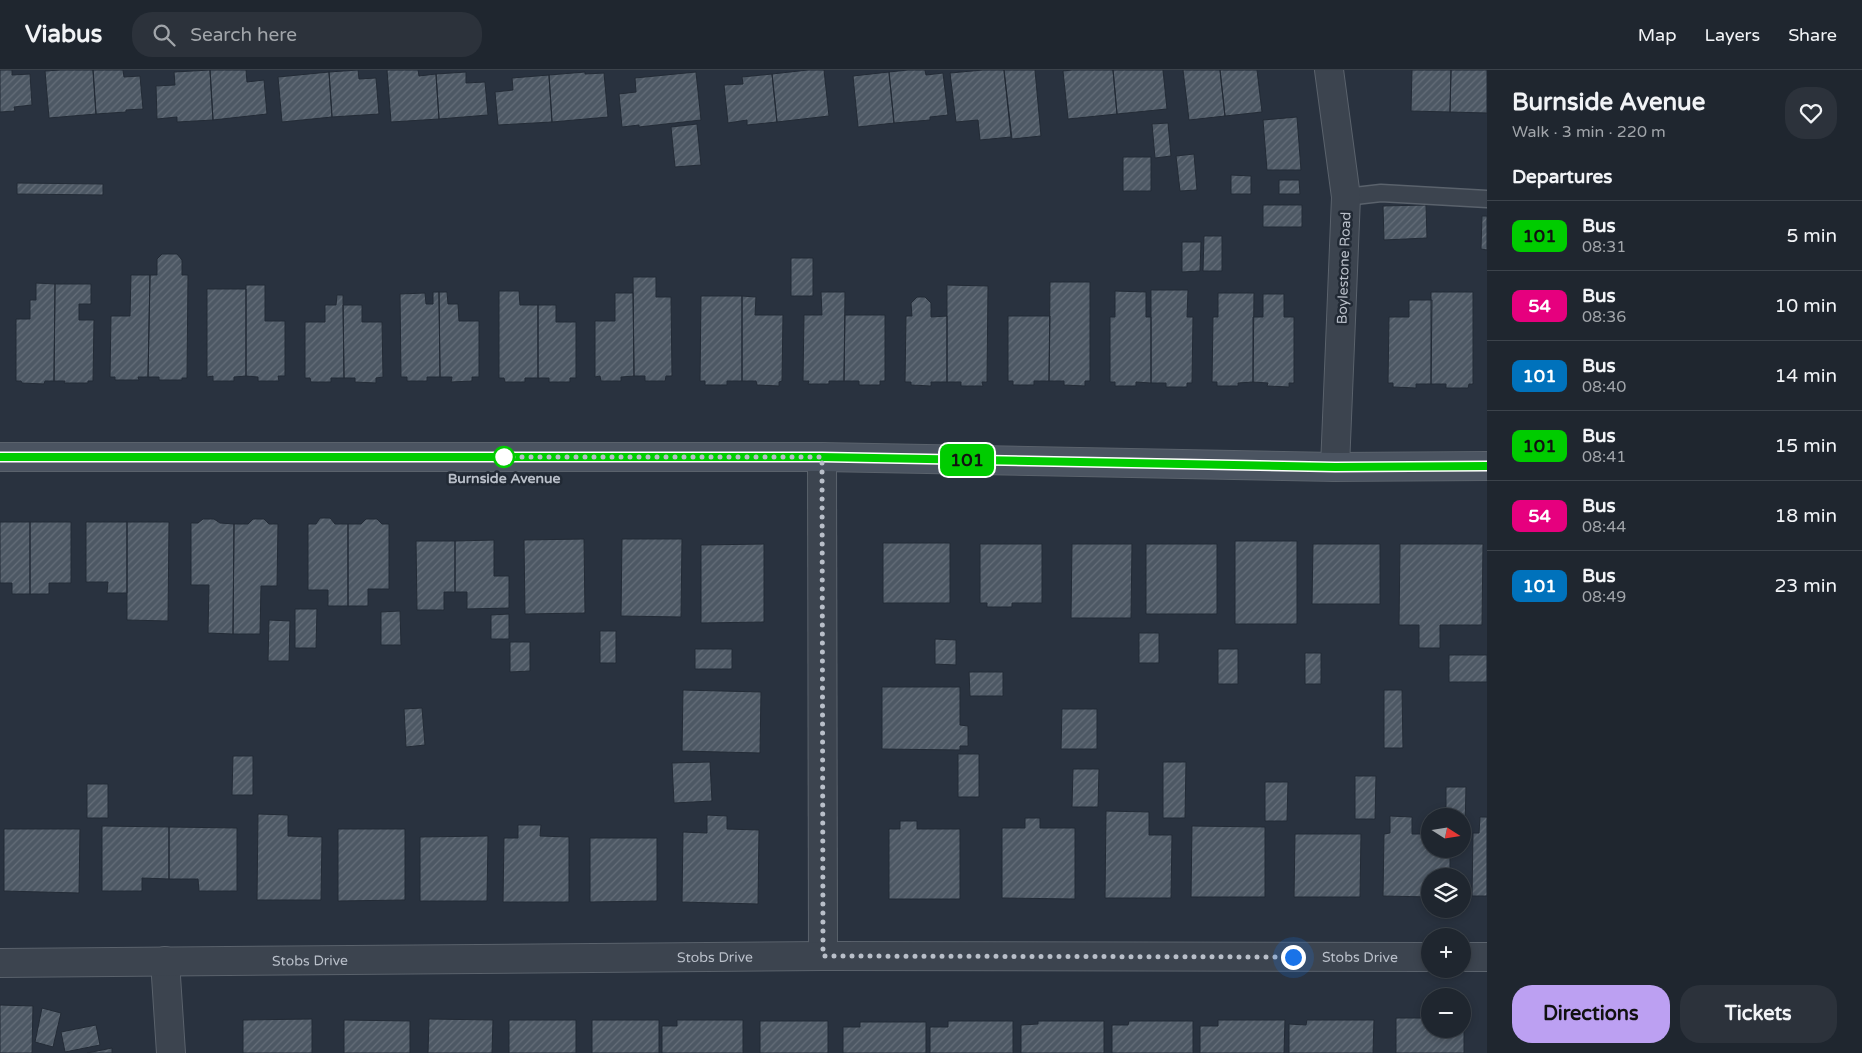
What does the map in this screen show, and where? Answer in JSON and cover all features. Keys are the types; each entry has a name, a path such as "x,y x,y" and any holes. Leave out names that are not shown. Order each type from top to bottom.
{"main road":[{"path":"0,457 822,457 1335,467 1487,466"}],"street":[{"name":"Boylestone Road","path":"1329,70 1346,197 1335,467"},
{"path":"822,457 823,956"},
{"name":"Stobs Drive","path":"0,963 823,956 1421,957"},
{"path":"1471,957 1487,957"},
{"path":"165,961 171,1053"}],"lane":[{"path":"1346,197 1381,194 1487,199"}],"building":[{"path":"0,70 12,70 12,75 30,74 32,105 14,107 15,111 0,112"},
{"path":"93,70 96,114 49,118 45,71"},
{"path":"93,70 123,70 124,77 140,76 143,109 96,114"},
{"path":"210,70 213,120 177,122 177,117 157,119 156,86 175,85 174,72"},
{"path":"210,70 246,70 247,82 264,80 267,114 213,120"},
{"path":"358,70 359,79 376,78 379,114 332,117 329,72"},
{"path":"387,70 418,70 419,76 436,74 439,119 391,122"},
{"path":"824,70 829,116 777,122 772,74"},
{"path":"925,70 926,75 943,73 948,115 930,117 930,120 894,123 889,72"},
{"path":"1004,70 1011,137 980,140 978,120 956,122 950,73"},
{"path":"1004,70 1035,70 1041,136 1012,139"},
{"path":"1113,70 1117,114 1068,119 1063,71"},
{"path":"1113,70 1163,70 1167,109 1117,114"},
{"path":"1183,70 1220,70 1225,116 1189,120"},
{"path":"1220,70 1257,70 1262,112 1225,116"},
{"path":"1412,70 1451,70 1450,112 1411,111"},
{"path":"1451,70 1487,70 1487,113 1450,112"},
{"path":"329,72 332,117 282,122 278,77"},
{"path":"466,72 466,83 485,82 488,115 439,119 436,74"},
{"path":"585,72 585,74 604,73 608,117 552,122 549,75"},
{"path":"696,72 701,120 639,127 639,125 622,127 619,94 636,92 635,78"},
{"path":"889,72 894,123 858,127 853,76"},
{"path":"772,74 777,122 747,125 747,120 728,123 724,85 743,84 742,77"},
{"path":"549,75 552,122 498,125 495,92 513,90 512,78"},
{"path":"1297,117 1301,170 1267,170 1263,120"},
{"path":"1168,123 1171,156 1155,158 1152,124"},
{"path":"697,124 701,165 675,167 671,127"},
{"path":"1194,154 1197,190 1180,191 1176,156"},
{"path":"1123,157 1151,157 1151,191 1123,191"},
{"path":"1231,175 1251,176 1251,194 1231,194"},
{"path":"1279,180 1299,180 1300,194 1279,194"},
{"path":"17,183 103,184 103,195 17,194"},
{"path":"1263,205 1302,205 1302,227 1263,227"},
{"path":"1426,205 1427,238 1384,240 1383,206"},
{"path":"1482,216 1487,216 1487,250 1481,249"},
{"path":"1204,236 1222,236 1222,271 1203,271"},
{"path":"1182,242 1201,242 1200,271 1182,272"},
{"path":"162,254 177,254 182,260 182,275 188,275 187,378 182,378 182,380 159,380 159,377 148,377 150,275 157,275 157,259"},
{"path":"791,258 813,258 813,296 791,296"},
{"path":"131,275 150,275 148,377 138,377 139,380 115,380 115,377 110,377 111,316 130,316"},
{"path":"633,277 656,277 656,297 671,297 672,376 666,376 665,381 645,381 645,376 634,376"},
{"path":"1050,282 1090,282 1090,381 1085,381 1085,386 1064,385 1064,381 1049,381"},
{"path":"36,283 55,284 54,381 45,381 44,384 16,381 16,319 30,319 30,300 36,300"},
{"path":"55,284 91,284 91,304 79,304 79,320 94,320 93,381 88,381 88,383 54,381"},
{"path":"246,285 265,285 265,321 285,321 285,376 278,376 279,381 258,381 258,377 246,376"},
{"path":"947,285 988,286 987,382 982,382 983,386 961,386 961,382 947,382"},
{"path":"207,289 246,289 246,376 234,377 234,381 213,381 213,376 207,377"},
{"path":"1151,290 1188,290 1187,317 1193,317 1192,383 1187,383 1187,387 1166,387 1166,383 1151,383"},
{"path":"499,291 519,291 520,305 538,305 538,378 525,378 525,382 505,382 504,378 499,378"},
{"path":"1115,291 1146,292 1146,317 1151,317 1151,383 1136,382 1136,386 1115,386 1115,382 1110,382 1110,317 1115,317"},
{"path":"433,292 439,292 440,377 427,377 427,381 407,381 407,377 401,377 400,294 425,293 426,304 433,304"},
{"path":"439,292 447,292 448,304 458,304 459,321 479,321 479,377 472,377 472,381 451,382 452,377 440,377"},
{"path":"821,292 845,292 844,381 829,381 829,384 808,384 809,381 803,381 804,315 822,315"},
{"path":"1431,292 1473,292 1473,384 1469,384 1468,388 1446,388 1446,384 1431,384"},
{"path":"615,293 633,293 634,376 621,377 621,381 601,381 600,376 595,377 595,321 615,321"},
{"path":"1218,293 1254,293 1253,382 1238,383 1238,386 1217,386 1217,382 1212,382 1213,317 1218,317"},
{"path":"1263,294 1284,294 1284,317 1294,317 1294,383 1289,383 1289,387 1267,386 1268,383 1253,382 1253,317 1263,317"},
{"path":"337,295 343,295 344,378 331,378 331,382 311,382 310,378 305,378 305,322 325,322 325,305 336,305"},
{"path":"701,296 742,296 742,381 727,381 727,385 705,385 705,381 700,381"},
{"path":"742,296 756,297 755,315 783,315 782,381 779,382 779,386 757,385 756,381 742,381"},
{"path":"917,297 925,297 931,303 931,317 947,316 947,382 931,382 931,386 911,385 911,382 905,382 906,316 912,316 911,303"},
{"path":"1409,300 1432,300 1431,384 1416,384 1416,388 1393,387 1393,383 1388,383 1389,317 1409,317"},
{"path":"343,305 362,305 362,322 382,322 383,377 376,378 376,383 355,382 355,378 344,378"},
{"path":"538,305 556,305 556,322 576,322 576,378 570,378 570,382 549,382 549,378 538,378"},
{"path":"845,315 885,315 885,381 880,381 880,385 859,385 859,381 844,381"},
{"path":"1008,316 1050,316 1049,381 1034,381 1034,385 1013,385 1013,381 1008,381"},
{"path":"320,518 330,518 335,524 348,524 348,606 328,606 328,590 308,590 308,524 316,524"},
{"path":"203,519 214,519 220,523 234,524 233,634 208,633 209,585 191,585 191,523 198,523"},
{"path":"253,519 264,519 269,524 278,524 277,586 261,586 260,634 233,634 234,524 248,524"},
{"path":"366,519 377,519 382,524 389,524 389,589 368,589 368,606 348,606 348,524 361,524"},
{"path":"0,522 30,522 30,594 12,594 12,583 0,583"},
{"path":"30,522 71,522 71,583 49,583 49,594 30,594"},
{"path":"86,522 127,522 127,593 107,593 108,582 86,582"},
{"path":"127,522 169,522 168,621 127,620"},
{"path":"584,539 585,613 525,614 524,540"},
{"path":"622,539 682,539 681,617 621,616"},
{"path":"494,540 494,576 509,576 509,608 467,609 467,592 455,592 455,541"},
{"path":"416,541 455,541 455,592 444,592 444,610 417,610"},
{"path":"1235,541 1297,541 1297,624 1235,624"},
{"path":"883,543 950,543 950,603 883,603"},
{"path":"764,544 764,622 701,623 701,545"},
{"path":"980,544 1042,544 1042,603 1012,603 1012,607 987,607 987,603 980,603"},
{"path":"1072,544 1132,544 1131,618 1071,618"},
{"path":"1146,544 1217,544 1217,614 1146,614"},
{"path":"1313,544 1380,544 1380,604 1312,604"},
{"path":"1400,544 1483,544 1482,625 1440,625 1440,648 1419,648 1419,625 1399,625"},
{"path":"295,609 317,609 316,648 295,648"},
{"path":"400,611 401,645 381,645 381,612"},
{"path":"509,614 509,639 491,639 491,615"},
{"path":"269,620 290,621 289,661 268,661"},
{"path":"600,631 616,631 616,663 600,663"},
{"path":"1139,633 1159,633 1159,663 1139,663"},
{"path":"935,639 956,640 956,665 935,664"},
{"path":"510,642 530,642 530,671 510,672"},
{"path":"695,649 732,649 732,669 695,669"},
{"path":"1218,649 1238,649 1238,684 1218,684"},
{"path":"1305,653 1321,653 1321,684 1305,684"},
{"path":"1449,655 1487,655 1487,682 1449,682"},
{"path":"969,672 1003,672 1003,696 970,696"},
{"path":"882,687 960,687 960,725 968,726 968,746 960,746 960,750 882,749"},
{"path":"683,690 761,692 760,753 682,751"},
{"path":"1384,690 1402,690 1403,748 1384,748"},
{"path":"422,708 425,745 406,747 404,709"},
{"path":"1062,709 1097,709 1097,749 1061,749"},
{"path":"958,754 979,754 979,797 958,797"},
{"path":"233,756 253,756 253,795 232,795"},
{"path":"710,762 712,801 674,803 672,763"},
{"path":"1163,762 1186,762 1185,818 1163,818"},
{"path":"1073,769 1099,769 1098,807 1072,807"},
{"path":"1355,776 1376,776 1375,819 1355,819"},
{"path":"1265,782 1288,782 1287,821 1265,821"},
{"path":"87,784 108,784 108,818 87,818"},
{"path":"1446,787 1466,787 1465,808 1446,808"},
{"path":"1106,811 1149,812 1149,835 1172,835 1171,898 1105,898"},
{"path":"258,814 288,815 288,836 322,837 321,900 257,900"},
{"path":"707,815 727,816 727,829 759,830 758,904 682,902 683,832 707,833"},
{"path":"1390,816 1412,817 1412,834 1421,834 1421,858 1450,858 1450,868 1421,868 1421,897 1383,896 1384,834 1390,833"},
{"path":"1480,817 1487,817 1487,896 1472,896 1473,833 1479,833"},
{"path":"1025,818 1040,818 1040,828 1075,828 1075,899 1002,898 1002,828 1025,828"},
{"path":"900,821 917,821 917,829 960,829 960,899 889,899 889,829 900,829"},
{"path":"518,825 541,825 540,836 569,837 569,902 503,902 504,838 518,838"},
{"path":"102,826 169,827 169,879 142,878 142,891 102,891"},
{"path":"1192,826 1265,827 1265,897 1191,897"},
{"path":"169,827 237,828 237,891 199,891 198,879 169,879"},
{"path":"4,829 80,829 79,893 4,891"},
{"path":"338,829 405,829 405,900 338,901"},
{"path":"1295,834 1361,834 1360,897 1294,897"},
{"path":"488,836 487,901 420,901 420,837"},
{"path":"590,838 657,838 657,901 590,902"},
{"path":"0,1005 33,1006 32,1053 0,1053"},
{"path":"42,1008 61,1013 53,1047 35,1042"},
{"path":"1396,1018 1421,1018 1421,1038 1464,1038 1464,1053 1396,1053"},
{"path":"312,1019 312,1053 243,1053 243,1020"},
{"path":"429,1019 493,1020 492,1053 428,1053"},
{"path":"344,1020 410,1021 410,1053 344,1053"},
{"path":"509,1020 576,1020 576,1053 509,1053"},
{"path":"592,1020 659,1020 659,1053 592,1053"},
{"path":"677,1020 743,1020 743,1053 662,1053 662,1026 677,1026"},
{"path":"1218,1020 1285,1020 1284,1053 1200,1053 1200,1026 1218,1026"},
{"path":"1307,1020 1374,1020 1373,1053 1289,1053 1289,1024 1306,1025"},
{"path":"760,1021 828,1021 828,1053 760,1053"},
{"path":"948,1021 1013,1021 1013,1053 930,1053 930,1027 948,1027"},
{"path":"1038,1021 1104,1021 1104,1053 1021,1053 1021,1025 1038,1024"},
{"path":"1129,1021 1193,1021 1193,1053 1112,1053 1112,1025 1128,1025"},
{"path":"860,1022 926,1022 926,1053 843,1053 843,1027 860,1027"},
{"path":"96,1025 100,1045 65,1052 61,1032"},
{"path":"112,1048 112,1053 87,1053"}],"bus line":[{"name":"101","path":"0,457 822,457 1335,467 1487,466"}],"place":[{"name":"Burnside Avenue","path":"504,457"}],"route":[{"path":"504,457 822,457 823,956 1293,957"}]}
